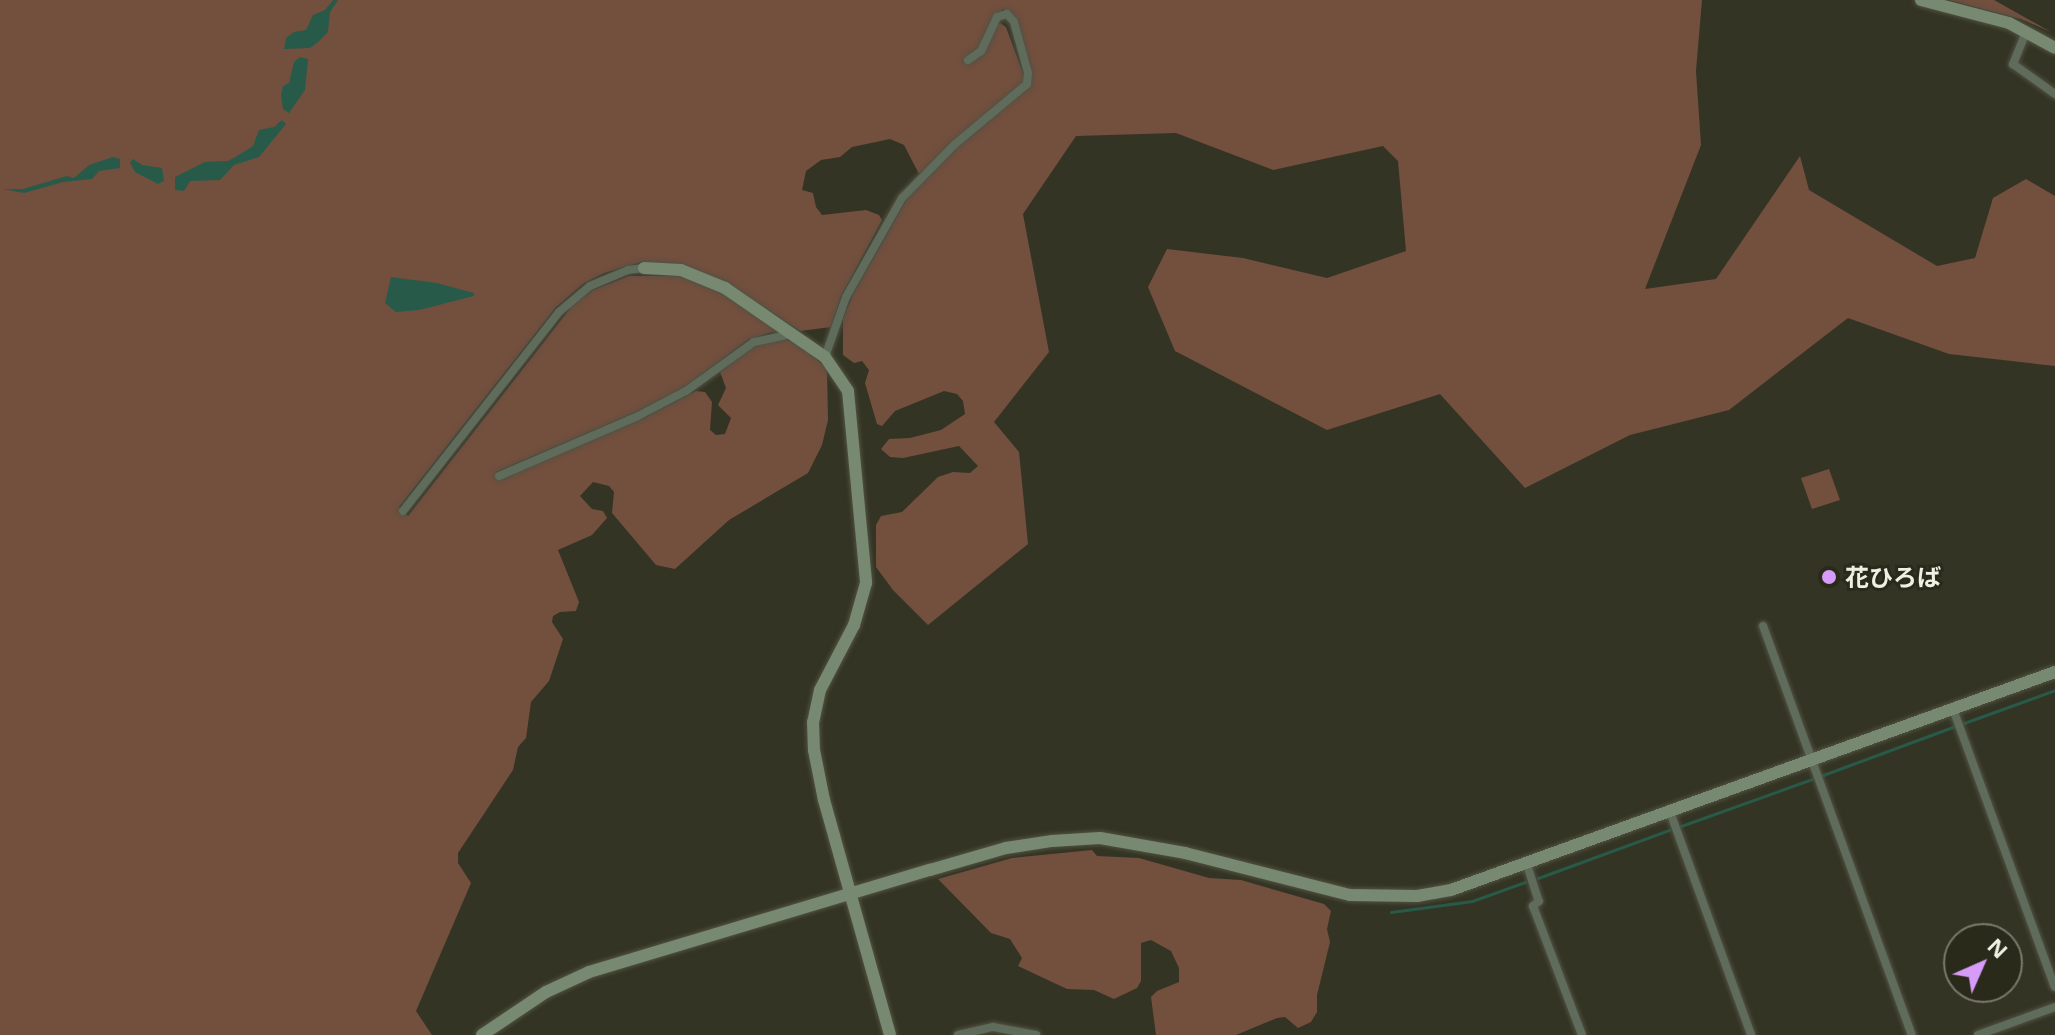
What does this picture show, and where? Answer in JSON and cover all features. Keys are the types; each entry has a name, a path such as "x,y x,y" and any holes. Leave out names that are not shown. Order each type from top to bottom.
{"street":[{"path":"1921,0 2009,23 2055,48"},
{"path":"825,357 846,297 902,198 954,145 1027,84 1025,61 1014,22 1007,14 997,17 981,51 968,60"},
{"path":"2026,32 2013,64 2055,94"},
{"path":"403,511 559,312 590,286 628,270 681,270 704,278 725,288 825,357 843,380 851,406 867,567 860,609 824,679 813,722 821,786 890,1035"},
{"path":"499,476 650,410 686,391 754,342 792,333"},
{"path":"1763,626 1912,1035"},
{"path":"482,1035 546,992 589,972 1006,848 1100,838 1185,853 1350,895 1417,896 1480,882 2055,672"},
{"path":"1953,709 2055,987"},
{"path":"1670,812 1751,1035"},
{"path":"1527,865 1539,901 1533,906 1582,1035"},
{"path":"1978,1035 2055,1007"},
{"path":"958,1035 993,1027 1036,1035"}],"shaded area":[{"path":"0,0 1702,0 1696,71 1701,145 1645,289 1716,279 1800,156 1809,190 1937,266 1975,258 1993,198 2026,179 2055,196 2055,366 1949,354 1848,318 1729,410 1630,435 1525,488 1440,394 1327,430 1175,351 1148,287 1167,249 1243,258 1327,278 1406,251 1398,161 1383,146 1273,170 1176,133 1076,136 1023,214 1049,352 994,422 1019,452 1028,544 928,625 893,590 876,567 876,525 881,516 902,512 938,477 953,472 970,473 978,466 959,446 903,458 890,457 881,449 889,439 910,438 941,430 965,414 963,401 957,394 944,391 895,411 882,426 877,424 865,383 869,370 862,361 854,363 843,355 843,319 853,294 908,197 936,166 1029,85 1011,13 1003,9 997,21 1006,27 1026,81 919,174 904,145 890,139 852,147 840,157 821,160 806,171 802,190 813,193 816,207 822,215 866,210 879,215 882,220 841,296 831,327 800,331 727,283 682,264 641,262 604,273 584,283 556,307 399,507 408,516 572,306 593,290 629,276 683,276 722,292 779,330 749,339 683,388 636,412 496,472 499,480 642,419 696,391 705,392 712,402 710,430 716,435 725,434 731,418 718,405 726,388 720,372 753,347 777,339 794,341 827,368 828,420 822,445 808,473 729,520 675,569 656,565 612,513 614,492 609,486 593,482 580,496 592,509 603,511 607,518 592,535 558,550 579,602 576,611 560,612 553,616 552,622 563,639 549,681 531,702 526,738 518,747 513,770 458,853 458,863 471,883 416,1011 432,1035 0,1035"},
{"path":"333,0 338,0 330,12 328,32 318,42 310,48 284,49 286,38 294,32 306,30 313,15 325,10"},
{"path":"1949,0 1994,0 2051,32 2021,19"},
{"path":"300,57 308,59 305,90 289,113 283,109 281,95 283,86 289,83 294,62"},
{"path":"282,120 286,124 259,157 234,165 220,180 190,181 184,191 175,190 175,177 205,162 228,161 253,146 259,130 274,127"},
{"path":"113,157 120,159 120,168 99,171 92,179 63,182 24,193 3,189 23,189 67,176 74,178 89,165"},
{"path":"133,159 142,165 162,168 164,181 158,184 135,172 130,163"},
{"path":"391,277 437,283 474,293 474,296 419,310 396,312 385,303"},
{"path":"1829,469 1840,500 1812,509 1801,478"},
{"path":"1092,850 1097,856 1139,858 1209,878 1241,880 1324,904 1331,911 1327,929 1330,942 1317,995 1317,1012 1311,1022 1298,1028 1285,1017 1236,1035 1156,1035 1151,997 1157,991 1179,982 1179,968 1171,951 1151,940 1141,943 1141,981 1137,988 1114,999 1094,990 1067,989 1018,966 1022,958 1010,939 991,933 938,879 1012,858"}],"waterway":[{"path":"1964,723 2055,690"},
{"path":"1823,775 1953,727"},
{"path":"1681,826 1812,779"},
{"path":"1538,878 1669,830"},
{"path":"1391,912 1472,901 1525,882"}],"place":[{"name":"花ひろば","path":"1829,577"}]}
